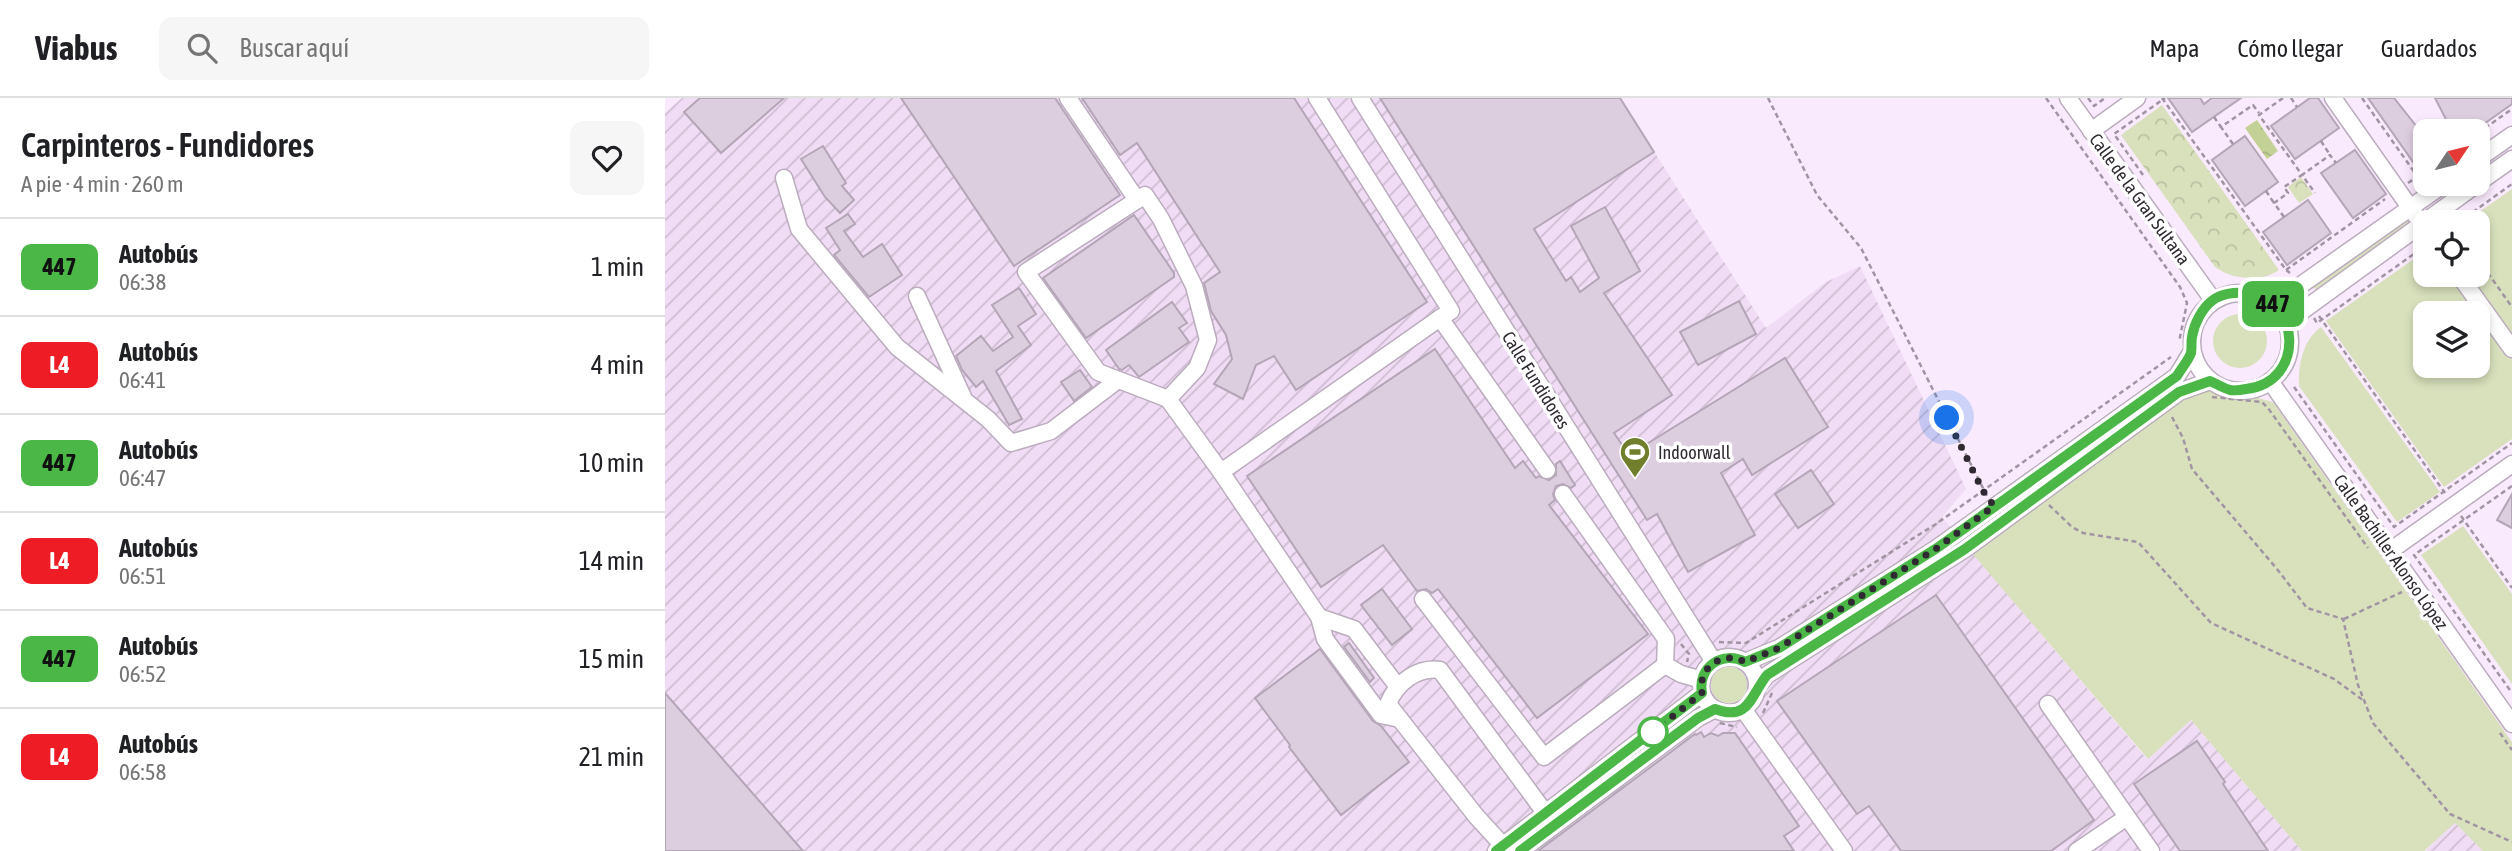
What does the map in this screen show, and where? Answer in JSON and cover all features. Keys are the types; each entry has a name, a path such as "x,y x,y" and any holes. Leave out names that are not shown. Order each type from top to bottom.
{"street":[{"path":"1068,98 1137,200"},
{"path":"1221,472 1451,311 1317,98"},
{"name":"Calle Fundidores","path":"1360,98 1714,663"},
{"name":"Calle de la Gran Sultana","path":"2068,98 2213,300"},
{"path":"2091,131 2137,98"},
{"path":"2333,98 2413,211"},
{"path":"2490,151 2512,135"},
{"path":"2490,174 2512,159"},
{"path":"784,178 799,229 897,346 988,418 1011,443 1051,431 1118,380"},
{"path":"1168,399 1198,368 1208,340 1194,286 1161,219 1145,195 1026,272 1098,372 1168,399 1319,617 1325,639 1381,715 1400,719"},
{"path":"2274,304 2298,281 2428,196"},
{"path":"2443,210 2461,196"},
{"path":"2287,322 2413,233"},
{"path":"2468,287 2512,349"},
{"path":"1665,665 1702,687 1715,709 1724,713 1743,709 1753,700 1757,687 1767,675 1965,549 2179,392 2259,388 2270,381 2284,366 2290,346 2287,322 2274,304 2254,293 2233,292 2213,300 2195,322 2191,339 2182,349 2177,376 1937,548 1779,648 1745,662"},
{"path":"918,296 964,400"},
{"path":"1440,318 1547,470"},
{"path":"2182,349 2200,370 2209,389"},
{"name":"Calle Bachiller Alonso López","path":"2270,381 2512,724"},
{"path":"2390,551 2512,464"},
{"path":"1563,494 1666,639 1665,665"},
{"path":"1423,599 1544,757 1665,665"},
{"path":"1319,617 1354,629 1398,687"},
{"path":"1546,814 1440,670 1426,668 1393,692 1388,704 1502,849 1546,814 1702,687 1705,671 1714,663 1731,657 1745,662 1754,673 1757,687"},
{"path":"2048,705 2151,851"},
{"path":"1520,851 1698,718 1715,709"},
{"path":"1743,709 1844,851"},
{"path":"2077,851 2127,817"}],"path":[{"path":"1768,98 1817,195 1861,248 1983,491 1994,506"},
{"path":"2046,98 2175,280 2187,303 2182,349 2166,361"},
{"path":"2088,98 2094,106 2105,98"},
{"path":"2150,185 2114,134 2164,98 2285,270 2298,281"},
{"path":"2259,115 2283,98"},
{"path":"2291,98 2297,107"},
{"path":"2362,98 2413,170"},
{"path":"2221,127 2253,105 2315,193"},
{"path":"2490,125 2512,109"},
{"path":"2507,113 2512,120"},
{"path":"2214,117 2234,144"},
{"path":"2321,141 2336,163"},
{"path":"2274,203 2288,193 2284,187 2330,155"},
{"path":"2476,210 2512,184"},
{"path":"2266,191 2284,217"},
{"path":"2285,270 2394,193"},
{"path":"2317,323 2413,255"},
{"path":"2175,280 2191,269"},
{"path":"2490,276 2512,307"},
{"path":"2312,302 2321,320 2512,588"},
{"path":"2294,387 2393,527 2512,443"},
{"path":"2209,389 2262,402 2268,408"},
{"path":"2179,412 2171,418 2183,438 2192,469 2307,608 2343,619 2400,593"},
{"path":"2512,486 2414,555 2512,694"},
{"path":"2049,505 2072,527 2083,533 2138,542 2211,623 2334,679 2364,701"},
{"path":"2343,619 2358,685 2373,723 2450,814 2512,842"}],"shaded area":[{"path":"682,98 1620,98 1766,328 1826,282 1860,266 1966,489 1942,517 2147,759 2191,720 2302,851 665,851 665,113"},
{"path":"2455,822 2483,851 2425,851"}],"green space":[{"path":"2162,105 2279,270 2256,278 2247,278 2230,275 2215,267 2121,135"},
{"path":"2301,177 2313,194 2299,203 2288,187"},
{"path":"2512,189 2512,439 2444,487 2326,321 2413,259 2413,287 2490,287 2490,210 2482,210"},
{"path":"2408,218 2411,222 2316,290 2313,286"},
{"path":"2240,314 2259,322 2267,341 2259,360 2240,368 2221,360 2213,341 2221,322"},
{"path":"2321,327 2440,492 2397,522 2299,386 2303,353 2310,339"},
{"path":"2202,383 2273,402 2512,742 2512,851 2483,851 2455,823 2424,851 2302,851 2191,720 2148,759 1971,552"},
{"path":"2463,526 2512,594 2512,684 2421,555"},
{"path":"1729,667 1742,672 1747,685 1742,698 1729,703 1716,698 1711,685 1716,672"}],"water":[{"path":"2257,120 2278,151 2267,159 2245,128"}],"building":[{"path":"700,98 784,98 721,153 684,112"},
{"path":"901,98 1055,98 1120,195 1014,266"},
{"path":"1082,98 1294,98 1427,302 1296,390 1274,356 1256,365 1243,399 1214,384 1232,359 1226,335 1211,311 1204,283 1220,272 1137,143 1120,155"},
{"path":"1380,98 1620,98 1654,152 1534,229 1566,281 1571,277 1580,292 1599,278 1571,226 1605,207 1640,271 1604,293 1672,395 1614,433 1629,455 1785,358 1828,427 1752,475 1743,459 1721,473 1755,535 1688,572 1657,514 1647,520"},
{"path":"2168,98 2200,98 2204,104 2212,98 2241,98 2192,132"},
{"path":"2310,98 2318,98 2339,128 2295,159 2271,126"},
{"path":"2368,98 2394,98 2413,122 2413,162"},
{"path":"2435,98 2512,98 2512,104 2490,120 2446,119"},
{"path":"2245,136 2278,182 2245,206 2212,160"},
{"path":"823,146 846,183 842,186 854,200 840,213 825,197 801,159"},
{"path":"2355,150 2386,194 2353,218 2321,173"},
{"path":"2308,200 2331,233 2287,265 2263,232"},
{"path":"848,214 855,224 844,231 863,257 882,244 902,275 869,297 834,255 840,250 826,228"},
{"path":"1134,215 1174,273 1174,277 1086,338 1043,278"},
{"path":"1019,288 1036,314 1018,326 1031,345 996,371 1022,419 1009,425 983,381 976,387 962,370 956,356 981,336 993,351 1013,337 992,305"},
{"path":"1739,301 1756,334 1698,365 1680,332"},
{"path":"1172,302 1187,323 1179,328 1189,342 1139,377 1129,365 1119,369 1106,350"},
{"path":"1435,349 1515,468 1523,461 1536,478 1539,476 1549,480 1556,475 1556,464 1560,461 1575,485 1571,488 1563,484 1556,486 1553,494 1555,500 1549,505 1648,634 1537,718 1438,589 1432,593 1426,589 1417,591 1383,545 1321,587 1247,476"},
{"path":"1080,370 1092,387 1074,401 1061,382"},
{"path":"1811,470 1834,504 1798,528 1775,494"},
{"path":"2512,494 2512,528 2497,520"},
{"path":"1382,589 1412,629 1392,645 1361,605"},
{"path":"1936,595 2094,820 2051,851 1901,851 1869,806 1857,814 1777,701"},
{"path":"1349,643 1374,678 1370,682 1344,647"},
{"path":"1320,649 1373,721 1381,726 1409,762 1341,815 1255,698"},
{"path":"665,693 803,851 665,851"},
{"path":"1701,732 1704,737 1711,733 1718,736 1735,733 1799,826 1784,836 1794,851 1538,851 1695,734"},
{"path":"2197,741 2268,851 2180,851 2134,784"}],"bus line":[{"name":"447","path":"1496,851 1702,693 1705,671 1717,660 1731,657 1745,662 1779,648 1937,548 2177,376 2192,351 2191,339 2195,322 2213,300 2233,292 2254,293 2274,304 2287,322 2290,346 2284,366 2270,381 2259,388 2232,391 2210,381 2179,392 1965,549 1767,675 1757,687 1749,705 1734,713 1715,709 1698,718 1520,851"}],"place":[{"name":"Indoorwall","path":"1635,479"}],"route":[{"path":"1653,732 1702,693 1705,671 1717,660 1731,657 1745,662 1779,648 1937,548 1994,506 1983,491 1947,418"}]}
